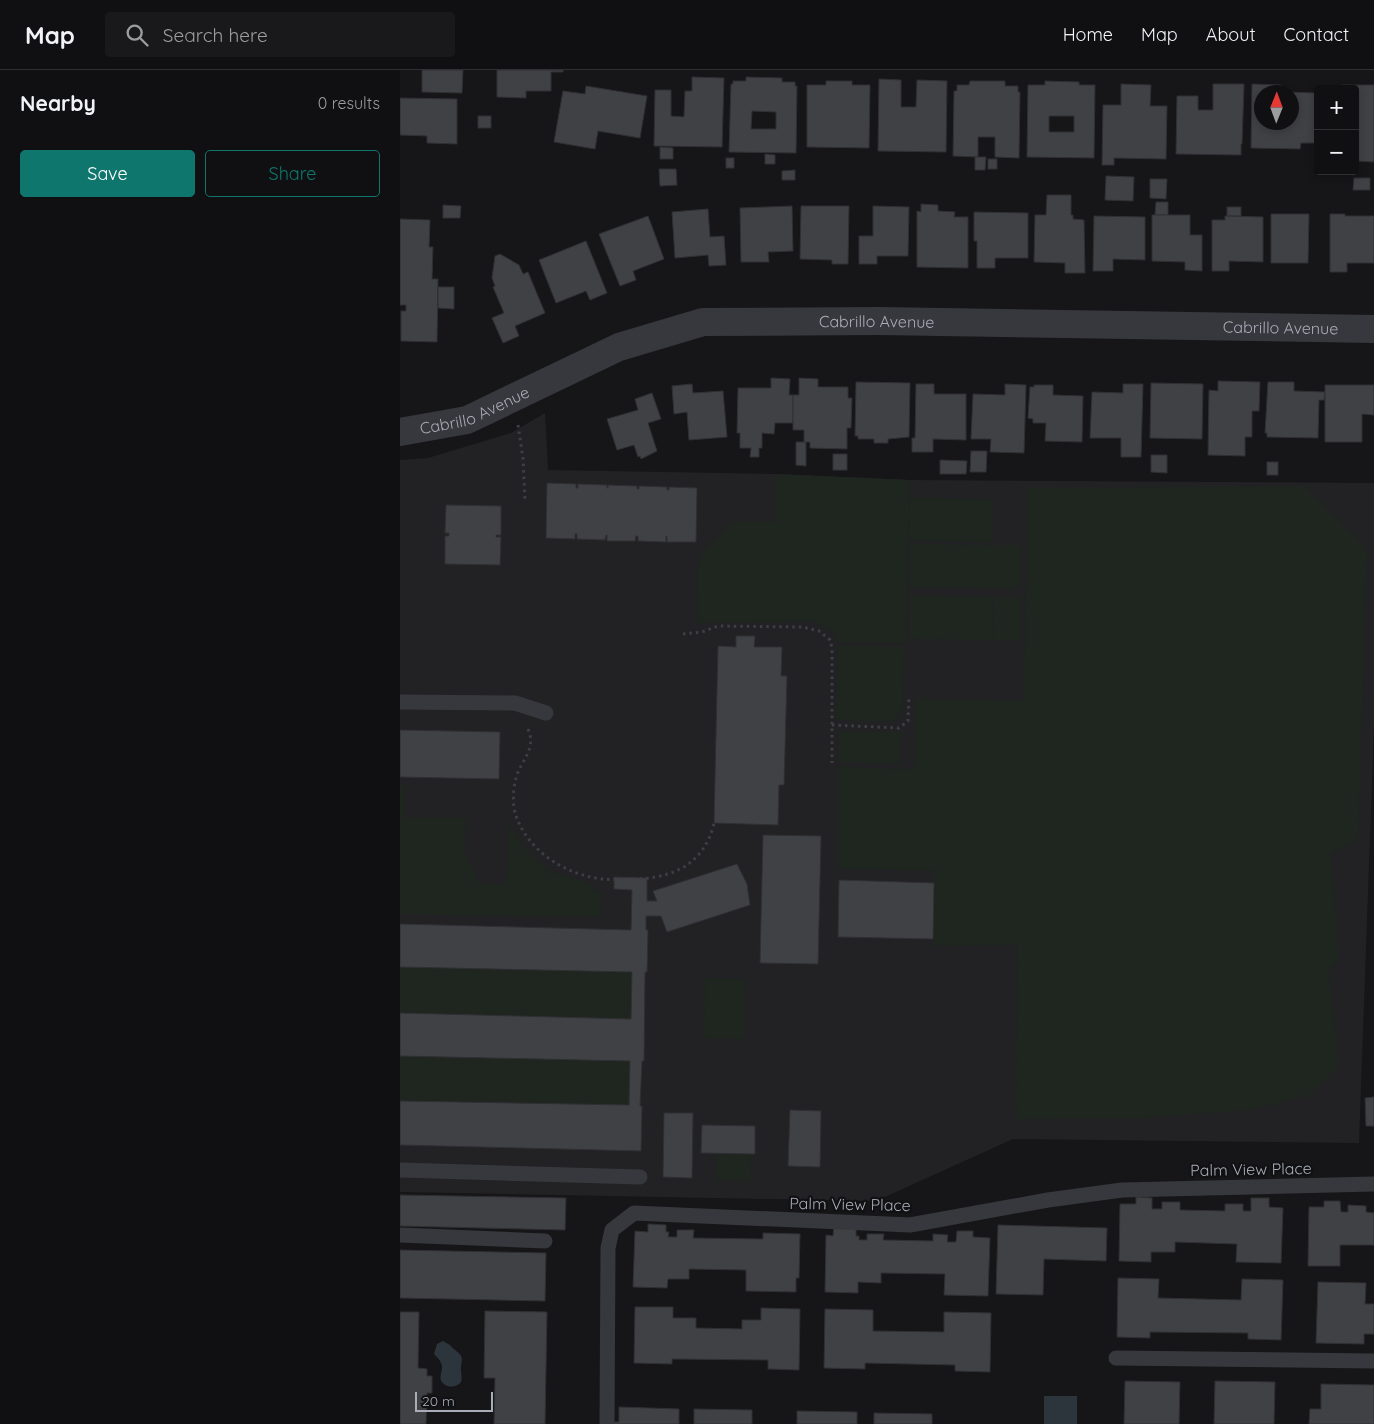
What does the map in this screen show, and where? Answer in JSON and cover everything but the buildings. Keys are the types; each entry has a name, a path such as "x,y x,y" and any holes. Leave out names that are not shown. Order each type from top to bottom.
{"street":[{"name":"Cabrillo Avenue","path":"400,432 467,420 619,347 702,322 880,321 1374,329"}],"lane":[{"path":"400,702 515,703 546,713"},
{"path":"400,1170 640,1177"},
{"name":"Palm View Place","path":"607,1424 608,1248 612,1230 634,1213 910,1225 1064,1198 1122,1190 1374,1184"},
{"path":"400,1235 545,1241"},
{"path":"1116,1358 1374,1361"}],"path":[{"path":"518,424 523,458 526,502"},
{"path":"683,634 702,632 718,626 802,627 819,631 830,640 832,648 832,763"},
{"path":"832,725 900,728 908,721 909,698"},
{"path":"526,727 530,736 531,750 516,777 514,797 516,816 536,848 556,864 586,876 604,879 647,879 659,877 690,863 707,843 714,823"}],"shaded area":[{"path":"545,413 548,470 776,474 910,480 1374,483 1374,725 1359,1143 1013,1139 876,1201 400,1192 400,460 428,458 511,433"},
{"path":"776,474 910,480 905,643 838,642 832,631 813,621 697,623 698,566 700,556 732,522 775,522"},
{"path":"1304,486 1367,549 1358,837 1351,845 1331,853 1339,959 1329,970 1339,1066 1310,1095 1251,1110 1143,1118 1016,1119 1018,945 934,946 934,870 838,869 838,767 914,769 916,699 1024,701 1028,488"},
{"path":"910,498 993,499 993,542 909,541"},
{"path":"910,544 993,545 993,580 994,545 1021,545 1020,588 909,587"},
{"path":"909,596 992,597 992,640 909,639"},
{"path":"994,597 1020,597 1020,640 993,640"},
{"path":"838,645 904,647 902,710 898,717 891,722 836,720"},
{"path":"839,731 901,732 900,764 838,762"},
{"path":"400,786 405,786 405,818 466,818 465,854 479,884 506,884 509,825 527,851 551,872 585,881 601,894 602,917 400,914"},
{"path":"400,967 632,972 631,1019 400,1013"},
{"path":"705,978 746,979 744,1039 704,1038"},
{"path":"400,1056 630,1061 629,1105 400,1101"},
{"path":"717,1154 751,1154 750,1181 716,1180"},
{"path":"443,1341 462,1357 462,1378 458,1385 447,1386 442,1382 442,1366 434,1354 437,1344"},
{"path":"1044,1396 1077,1396 1077,1424 1044,1424"}]}
